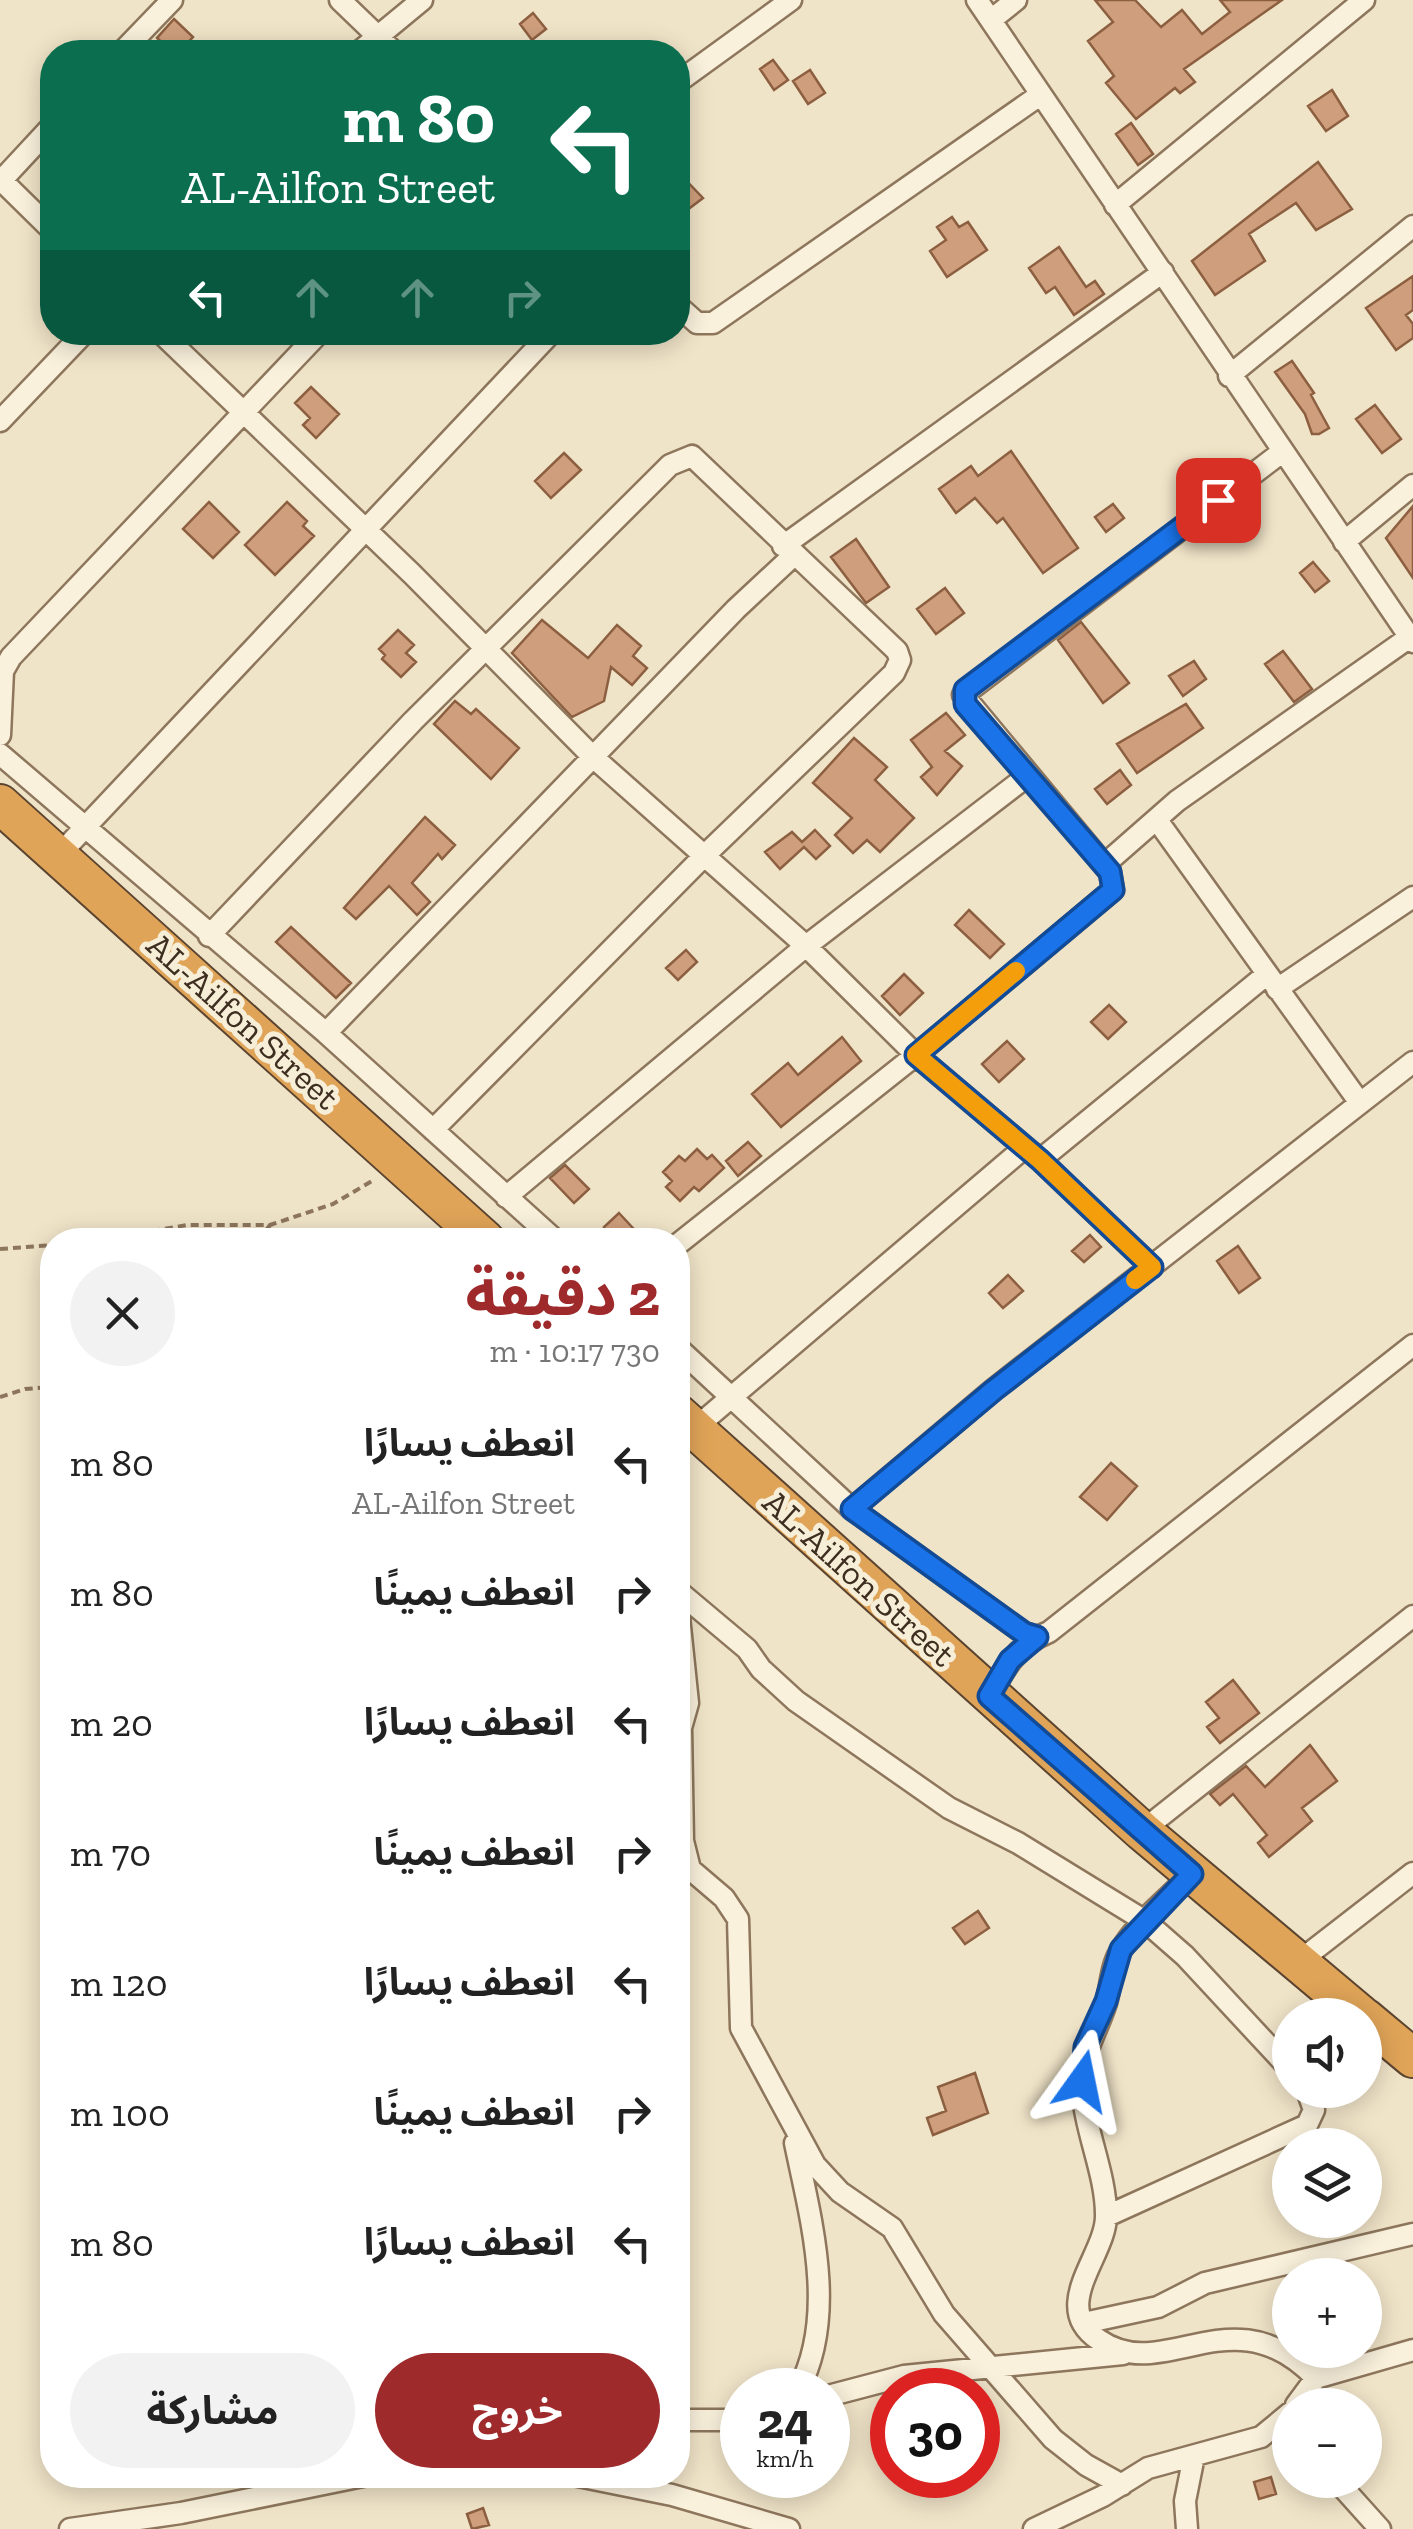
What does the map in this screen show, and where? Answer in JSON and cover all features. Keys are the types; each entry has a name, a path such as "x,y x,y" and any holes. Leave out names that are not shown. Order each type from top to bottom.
{"highway":[{"name":"AL-Ailfon Street","path":"0,804 472,1228"},
{"name":"AL-Ailfon Street","path":"690,1425 989,1696 1340,1998"},
{"name":"AL-Ailfon Street","path":"1382,2033 1413,2058"}],"street":[{"path":"134,40 172,0"},
{"path":"340,0 380,40"},
{"path":"372,40 422,0"},
{"path":"690,73 791,0"},
{"path":"978,0 1411,640 1178,801 1104,865"},
{"path":"991,20 1016,0"},
{"path":"1115,205 1364,0"},
{"path":"690,317 697,324 713,322 1040,95"},
{"path":"40,139 0,181 40,219"},
{"path":"1229,376 1413,226"},
{"path":"326,1033 788,550 1163,272"},
{"path":"0,421 73,345"},
{"path":"174,345 366,529 593,757 806,946 916,1055 1032,1154 1152,1267"},
{"path":"0,734 3,671 11,658 308,345"},
{"path":"58,856 540,345"},
{"path":"690,1234 916,1055 1113,890 1114,880 1104,865 965,704 965,690 1282,452"},
{"path":"209,936 486,649 681,458 692,456 897,651 900,660 894,673 704,856 433,1130"},
{"path":"1344,542 1413,486"},
{"path":"0,754 326,1033 542,1228"},
{"path":"506,1196 806,946 1026,776"},
{"path":"1157,820 1360,1104"},
{"path":"690,1419 733,1397 1032,1154 1272,982 1413,897"},
{"path":"852,1509 994,1390 1413,1062"},
{"path":"989,1696 1010,1660 1037,1637 1049,1632 1413,1345"},
{"path":"690,1359 852,1509 1024,1633 1037,1637"},
{"path":"690,1600 747,1649 761,1669 796,1701 950,1808 1018,1843 1145,1922 1184,1956 1272,2050"},
{"path":"1142,1831 1413,1616"},
{"path":"690,1869 724,1898 738,1918 740,2028 792,2130 840,2192 892,2228 944,2314 992,2368 1253,2338 1288,2352 1316,2378"},
{"path":"1297,1963 1413,1873"},
{"path":"1126,2354 1101,2342 1084,2324 1079,2294 1106,2216 1084,2106 1081,2061 1106,2001 1121,1949 1192,1874"},
{"path":"1106,2216 1307,2124 1313,2108"},
{"path":"792,2130 810,2225 818,2316 809,2368"},
{"path":"1084,2324 1158,2307 1205,2283 1413,2234"},
{"path":"1309,2388 1316,2378 1413,2350"},
{"path":"1000,2377 1054,2440 1086,2466 1122,2486"},
{"path":"690,2420 720,2420"},
{"path":"1034,2529 1122,2486 1148,2468 1261,2437 1272,2427"},
{"path":"1187,2529 1185,2501 1194,2456"},
{"path":"70,2529 126,2525 305,2488"},
{"path":"637,2488 789,2529"},
{"path":"1352,2498 1380,2529"}],"path":[{"path":"170,1228 270,1225 333,1204 402,1164"},
{"path":"270,1225 273,1228"},
{"path":"0,1249 40,1246"},
{"path":"0,1397 40,1387"}],"building":[{"path":"1095,0 1135,0 1161,27 1182,10 1202,34 1230,12 1220,0 1282,0 1184,69 1195,82 1180,93 1175,88 1136,119 1106,83 1114,76 1088,41 1113,22"},
{"path":"533,13 546,29 532,40 520,24"},
{"path":"174,19 193,37 190,40 157,38"},
{"path":"773,60 788,80 774,90 760,69"},
{"path":"810,70 825,93 808,104 793,81"},
{"path":"1332,90 1348,116 1326,131 1308,106"},
{"path":"1131,123 1153,154 1138,165 1116,134"},
{"path":"1318,162 1352,209 1316,230 1296,203 1249,234 1265,261 1215,295 1192,261"},
{"path":"690,184 703,198 690,208"},
{"path":"952,217 959,227 968,222 987,250 947,277 930,251 946,240 937,227"},
{"path":"1059,247 1086,287 1095,281 1104,294 1074,315 1055,287 1046,293 1029,268"},
{"path":"1413,276 1413,310 1406,315 1413,324 1413,338 1396,350 1366,308"},
{"path":"1292,361 1314,393 1311,395 1329,428 1319,434 1312,434 1305,414 1275,372"},
{"path":"311,387 339,414 316,438 303,425 310,418 295,403"},
{"path":"1375,405 1401,439 1382,453 1356,419"},
{"path":"1011,451 1078,548 1043,573 1003,518 997,523 975,498 956,513 939,489 971,466 978,476"},
{"path":"564,453 581,470 551,498 535,481"},
{"path":"209,502 239,532 213,558 183,529"},
{"path":"287,502 307,521 303,526 314,536 275,575 245,545"},
{"path":"1113,504 1124,518 1106,532 1095,517"},
{"path":"1413,506 1413,578 1386,538"},
{"path":"856,539 889,587 866,603 831,557"},
{"path":"1313,562 1329,581 1315,592 1300,573"},
{"path":"945,588 964,613 936,634 917,609"},
{"path":"542,620 588,658 617,625 641,646 633,656 647,668 632,685 611,667 604,701 572,717 512,653"},
{"path":"1081,622 1129,683 1103,703 1058,640"},
{"path":"398,630 414,645 406,653 416,662 401,677 382,659 385,655 379,649"},
{"path":"1283,651 1312,689 1294,702 1265,664"},
{"path":"1194,661 1206,679 1183,696 1169,676"},
{"path":"455,701 471,714 476,709 519,748 491,779 434,724"},
{"path":"1186,704 1203,728 1137,773 1117,744"},
{"path":"946,713 965,735 945,751 962,766 937,795 921,777 932,767 911,740"},
{"path":"854,738 887,767 875,780 914,818 880,852 867,840 853,853 835,835 852,818 813,783"},
{"path":"1120,770 1131,785 1107,804 1095,789"},
{"path":"425,817 455,845 442,859 438,854 412,883 430,902 417,915 389,886 356,919 344,908"},
{"path":"815,830 830,846 816,859 804,847 780,869 765,852 792,832 802,842"},
{"path":"969,910 1004,944 990,958 955,925"},
{"path":"291,927 351,983 336,998 276,942"},
{"path":"686,950 697,962 678,980 666,968"},
{"path":"904,974 923,993 900,1015 882,996"},
{"path":"1109,1005 1126,1022 1108,1039 1091,1022"},
{"path":"842,1037 861,1061 781,1127 752,1094 788,1063 798,1075"},
{"path":"1007,1041 1024,1059 999,1082 982,1064"},
{"path":"748,1142 761,1156 738,1176 726,1161"},
{"path":"697,1149 707,1159 712,1155 724,1168 699,1191 694,1187 680,1201 666,1187 672,1181 663,1172 679,1156 685,1161"},
{"path":"565,1165 589,1189 574,1203 550,1178"},
{"path":"619,1213 633,1228 605,1228"},
{"path":"1090,1235 1101,1247 1084,1262 1072,1251"},
{"path":"1238,1246 1260,1278 1239,1293 1217,1261"},
{"path":"1008,1275 1023,1291 1003,1308 989,1293"},
{"path":"1111,1463 1137,1486 1107,1520 1080,1497"},
{"path":"1233,1680 1259,1713 1220,1743 1207,1727 1219,1718 1206,1702"},
{"path":"1310,1745 1337,1781 1302,1808 1312,1821 1269,1857 1258,1843 1267,1835 1233,1794 1220,1805 1210,1794 1246,1766 1265,1787"},
{"path":"978,1911 989,1928 965,1944 953,1928"},
{"path":"975,2073 988,2113 933,2135 927,2118 946,2111 938,2087"},
{"path":"1271,2477 1272,2495 1259,2499 1254,2482"},
{"path":"483,2508 489,2525 472,2529 467,2514"}],"slow traffic":[{"path":"1016,971 916,1055 1040,1160 1152,1267 1135,1280"}],"route":[{"path":"1082,2081 1085,2047 1100,2018 1121,1949 1192,1874 989,1696 1010,1660 1037,1637 1024,1633 852,1509 994,1390 1152,1267 1040,1160 916,1055 1113,890 1110,872 965,704 965,690 1218,500"}]}
